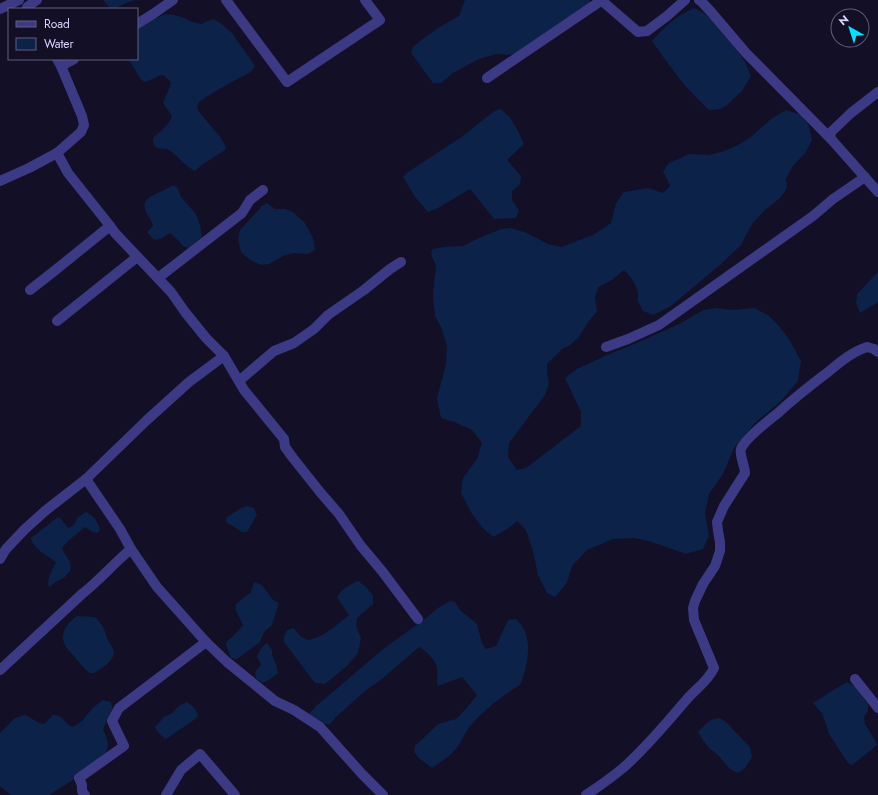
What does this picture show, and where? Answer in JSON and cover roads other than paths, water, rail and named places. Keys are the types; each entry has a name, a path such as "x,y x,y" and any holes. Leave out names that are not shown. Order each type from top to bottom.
{"street":[{"path":"0,10 19,0"},
{"path":"29,5 37,0"},
{"path":"138,23 173,0"},
{"path":"226,0 287,82 380,20 365,0"},
{"path":"487,78 601,0 638,32 647,31 685,0"},
{"path":"699,0 702,1 746,54 831,139 878,192"},
{"path":"0,181 57,153 82,132 84,125 82,116 59,62 69,60"},
{"path":"831,139 830,133 851,113 878,92"},
{"path":"57,153 68,173 115,233 171,292 206,338 224,356 244,390 284,439 286,447 301,468 339,514 361,546 418,619"},
{"path":"606,348 659,325 813,216 833,199 865,177"},
{"path":"158,278 242,213 250,200 263,190"},
{"path":"30,290 110,226"},
{"path":"58,321 137,257"},
{"path":"239,381 274,351 294,343 314,329 328,315 364,290 400,262"},
{"path":"586,795 624,767 651,740 711,674 714,668 694,620 692,608 703,584 715,566 720,551 717,522 724,506 745,473 745,467 740,456 744,444 792,400 841,361 867,346 878,352"},
{"path":"0,559 6,549 25,529 45,511 86,479 189,382 224,356"},
{"path":"86,479 157,587 206,642 227,662 275,701 294,710 320,728 383,795"},
{"path":"0,670 82,594 94,585 131,549"},
{"path":"85,795 82,791 82,785 79,778 124,746 112,721 119,708 206,642"},
{"path":"855,679 878,708"},
{"path":"166,795 181,770 200,754 235,795"}],"water":[{"path":"103,0 135,0 115,8 110,8"},
{"path":"465,0 589,0 594,5 526,49 510,55 497,54 479,59 453,73 441,83 433,83 411,53 413,47 438,28 459,16"},
{"path":"694,8 714,21 745,62 751,76 742,91 727,105 720,109 709,110 693,94 665,60 652,41 671,22"},
{"path":"165,14 174,15 201,24 213,19 233,34 255,66 252,71 200,101 197,105 200,113 221,138 226,147 225,150 195,171 187,166 174,153 167,149 157,148 153,143 154,137 167,125 172,116 163,103 171,82 163,75 144,82 128,60 138,60 138,29"},
{"path":"500,109 509,116 524,144 507,160 521,176 520,184 512,191 512,200 519,210 516,218 494,219 470,189 438,208 428,212 415,197 403,177 408,172 460,138 493,112"},
{"path":"786,110 801,115 809,126 812,140 806,152 792,167 786,179 787,188 780,198 764,211 752,224 741,245 720,265 671,306 653,315 643,311 638,301 638,292 633,280 624,270 612,280 598,287 595,298 597,311 578,338 569,346 562,349 547,364 549,384 545,395 509,443 508,457 517,470 526,468 581,426 581,412 565,378 577,369 681,323 703,310 716,308 734,310 754,308 768,315 789,339 801,361 798,381 781,401 756,422 734,448 723,474 709,494 705,513 709,536 703,549 686,554 652,542 635,538 613,539 587,550 572,566 567,583 555,597 547,593 538,575 534,555 526,530 517,521 509,528 493,537 483,528 472,514 461,493 463,478 477,459 482,443 472,430 441,418 437,398 446,364 447,346 441,327 435,316 433,298 436,268 431,252 433,249 443,247 463,246 501,229 511,228 527,233 548,244 561,247 593,235 611,223 616,203 624,192 648,188 663,193 670,186 663,171 669,163 690,154 709,155 738,145 752,136 771,119"},
{"path":"174,185 178,189 181,197 196,214 200,225 202,237 190,248 184,247 170,233 160,239 154,240 147,232 153,226 144,206 146,200"},
{"path":"267,203 275,209 285,209 293,212 305,223 313,238 315,250 308,254 294,253 283,256 269,264 261,265 250,260 241,252 238,240 240,230 262,206"},
{"path":"878,272 878,302 860,313 856,303 857,294"},
{"path":"247,506 254,508 257,515 247,532 242,532 226,522 226,518 241,508"},
{"path":"86,512 95,519 100,530 97,533 85,527 68,541 62,548 70,562 71,570 64,578 49,587 49,577 56,562 38,549 32,542 31,538 58,517 68,528 74,525 78,517"},
{"path":"358,581 366,587 373,596 373,604 357,618 356,626 361,638 358,653 348,665 325,684 315,683 284,642 284,636 287,630 294,628 300,636 308,640 318,637 331,629 349,615 337,597 346,587"},
{"path":"254,582 262,585 273,600 279,603 272,625 264,632 260,642 237,659 231,658 226,643 243,625 236,611 236,604 251,592"},
{"path":"450,601 455,602 460,610 477,624 482,643 486,649 496,646 508,620 516,619 522,625 525,632 528,656 520,685 501,698 476,720 469,728 456,749 442,762 432,768 414,752 415,746 438,724 456,719 477,695 462,677 438,686 437,666 428,654 419,647 382,679 365,691 329,725 309,714 316,706 383,649 438,608"},
{"path":"77,616 95,617 103,627 114,652 114,655 108,664 94,673 90,673 83,667 67,649 63,641 65,628 70,621"},
{"path":"267,643 272,650 272,655 278,673 262,683 256,678 255,672 261,665 257,656 262,647"},
{"path":"847,682 856,687 868,705 868,711 864,717 865,724 877,744 852,765 848,763 829,734 822,713 813,703"},
{"path":"103,700 111,702 113,710 103,730 108,746 106,753 103,756 70,782 49,795 11,795 0,786 0,733 15,718 25,715 44,724 53,715 57,715 72,727 81,722 94,707"},
{"path":"187,702 194,708 198,716 189,724 165,739 155,727 164,717"},
{"path":"720,718 726,722 750,747 752,757 745,768 738,773 730,769 718,755 709,748 698,732 705,724"}]}
